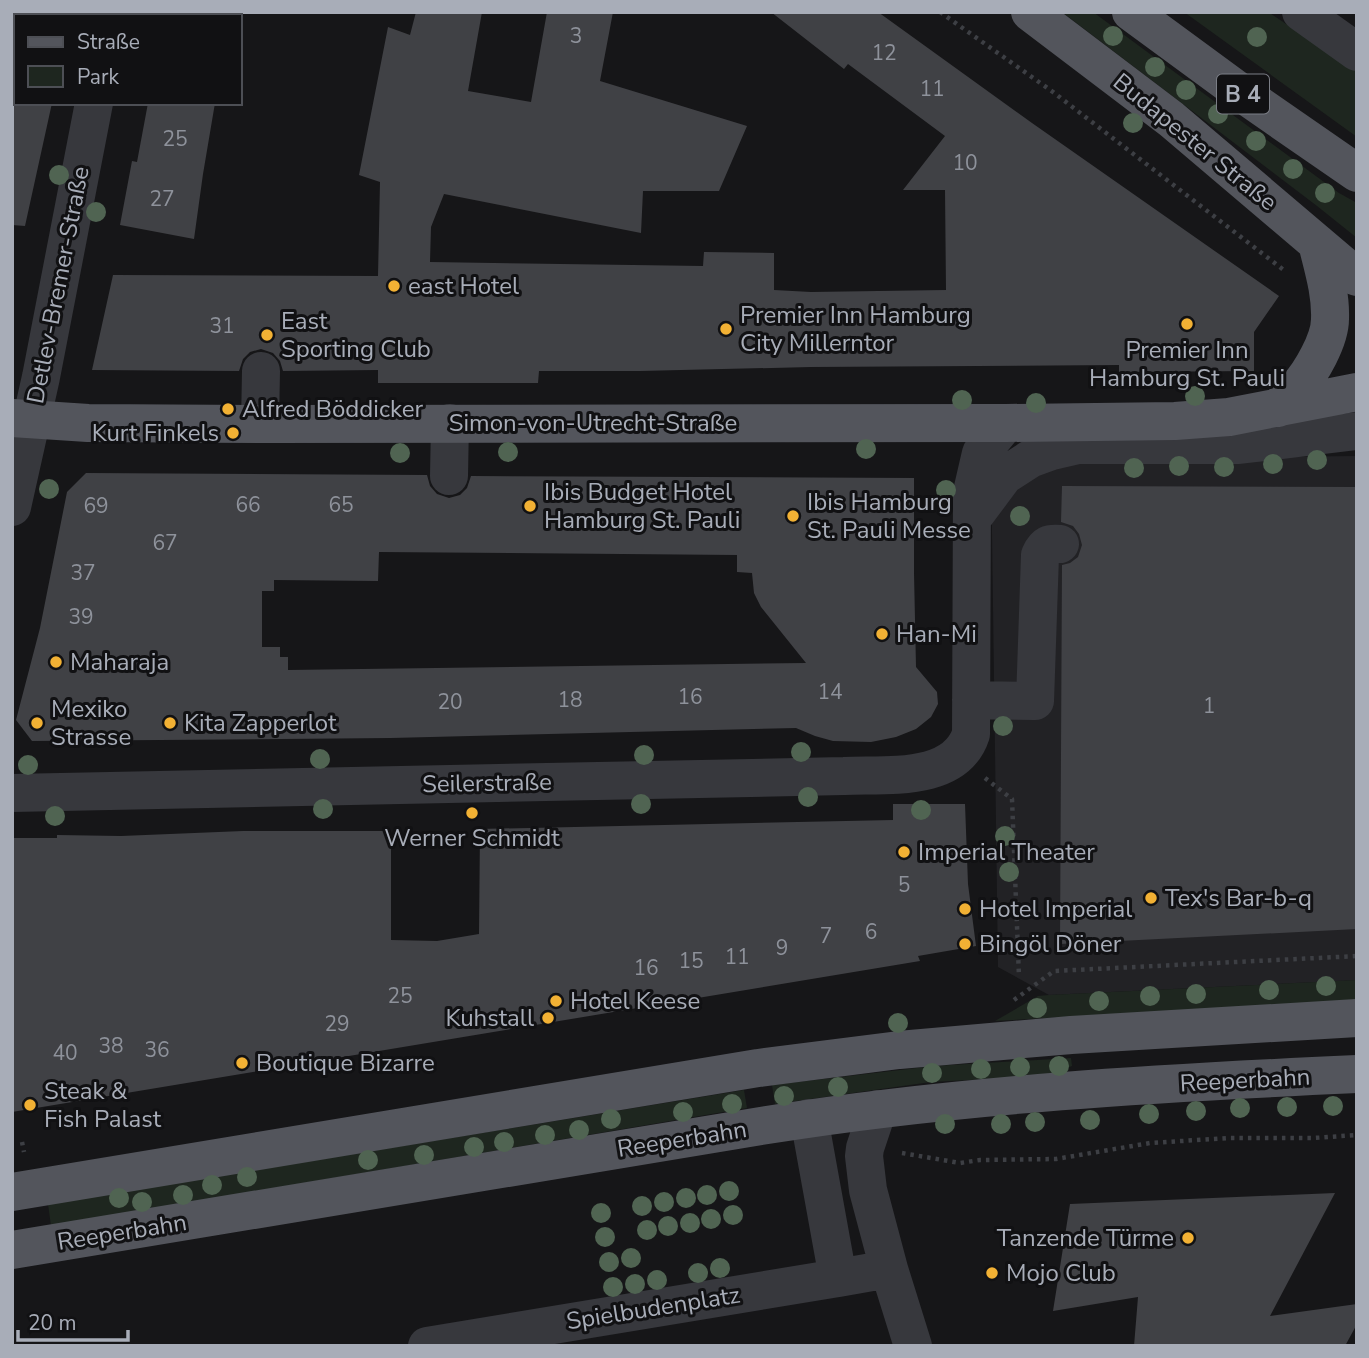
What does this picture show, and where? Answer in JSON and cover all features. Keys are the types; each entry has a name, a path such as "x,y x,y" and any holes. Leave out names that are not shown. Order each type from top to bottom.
{"main road":[{"name":"Budapester Straße","path":"1030,12 1171,119 1357,277"},
{"name":"B 4","path":"1131,12 1357,173"},
{"path":"1278,408 1313,366 1331,322 1328,284 1317,243"},
{"name":"Simon-von-Utrecht-Straße","path":"22,419 88,423 260,424 1175,421 1229,417 1357,392"},
{"path":"12,1192 758,1068 899,1049 1071,1035 1357,1018"},
{"name":"Reeperbahn","path":"12,1250 809,1118 1079,1090 1357,1074"}],"street":[{"path":"1301,12 1357,52"},
{"name":"Detlev-Bremer-Straße","path":"12,507 22,419 94,105"},
{"path":"260,424 261,371"},
{"path":"449,476 450,423"},
{"path":"957,757 968,743 971,734 972,492 981,453 1006,423"},
{"path":"972,520 1004,476 1030,459 1052,451 1078,445 1239,445 1357,430"},
{"path":"971,701 1035,701 1040,555 1049,543 1060,544"},
{"name":"Seilerstraße","path":"12,793 884,775 919,773 938,768 957,757"},
{"path":"878,1109 864,1156 868,1190 913,1346"},
{"path":"809,1118 838,1278"},
{"name":"Spielbudenplatz","path":"427,1346 889,1269"}],"path":[{"path":"940,12 1053,92 1290,275"},
{"path":"957,757 1012,799 1018,977"},
{"path":"1054,971 1357,956"},
{"path":"898,1153 960,1163 980,1160 1056,1159 1150,1143 1357,1135"}],"shaded area":[{"path":"1357,456 1357,980 1049,995 998,967 991,460"}],"green space":[{"path":"1062,12 1093,12 1339,193 1357,203 1357,238 1317,206"},
{"path":"1184,12 1268,12 1357,71 1357,137"},
{"path":"1357,980 1357,1000 995,1021 1038,996"},
{"path":"1071,1058 1072,1066 1044,1076 931,1082 775,1104 772,1085 934,1066"},
{"path":"744,1090 747,1108 51,1226 48,1204"}],"building":[{"path":"416,12 482,12 468,91 531,102 547,12 613,12 600,81 747,126 719,191 643,191 641,233 444,194 431,227 430,262 703,266 704,252 774,253 774,290 946,290 945,190 903,190 945,136 848,64 844,69 771,12 878,12 1279,296 1254,332 1254,371 1119,372 1119,365 811,367 539,371 538,383 378,383 378,370 283,371 280,361 273,353 261,349 250,352 243,359 239,371 92,370 113,275 378,276 380,182 359,175 388,27 410,35"},
{"path":"12,103 52,105 25,226 12,225"},
{"path":"148,105 215,105 194,239 120,225 132,161 137,162"},
{"path":"86,473 427,475 430,486 437,494 449,498 460,495 467,488 471,476 914,478 916,667 937,692 938,704 931,717 916,729 896,737 871,742 833,741 796,728 391,738 32,741 16,720 40,628 67,492","holes":["379,552 737,555 737,572 752,573 754,593 761,607 806,663 288,670 288,657 280,657 280,647 262,647 262,591 274,591 274,580 378,581"]},
{"path":"1062,486 1357,487 1357,929 1060,944 1062,565 1078,557 1082,545 1073,526 1061,522"},
{"path":"893,804 965,804 968,884 976,946 918,956 920,961 12,1112 12,838 243,831 391,831 391,940 437,941 479,934 480,829 893,820"},
{"name":"Tanzende Türme","path":"1335,1193 1270,1316 1357,1304 1357,1324 1345,1346 1134,1346 1138,1297 1053,1311 1070,1204"}],"place":[{"name":"east Hotel","path":"394,286"},
{"name":"Premier Inn Hamburg St. Pauli","path":"1187,324"},
{"name":"Premier Inn Hamburg City Millerntor","path":"726,329"},
{"name":"East Sporting Club","path":"267,335"},
{"name":"Alfred Böddicker","path":"228,409"},
{"name":"Kurt Finkels","path":"233,433"},
{"name":"Ibis Budget Hotel Hamburg St. Pauli","path":"530,506"},
{"name":"Ibis Hamburg St. Pauli Messe","path":"793,516"},
{"name":"Han-Mi","path":"882,634"},
{"name":"Maharaja","path":"56,662"},
{"name":"Mexiko Strasse","path":"37,723"},
{"name":"Kita Zapperlot","path":"170,723"},
{"name":"Werner Schmidt","path":"472,813"},
{"name":"Imperial Theater","path":"904,852"},
{"name":"Tex's Bar-b-q","path":"1151,898"},
{"name":"Hotel Imperial","path":"965,909"},
{"name":"Bingöl Döner","path":"965,944"},
{"name":"Hotel Keese","path":"556,1001"},
{"name":"Kuhstall","path":"548,1018"},
{"name":"Boutique Bizarre","path":"242,1063"},
{"name":"Steak & Fish Palast","path":"30,1105"},
{"name":"Tanzende Türme","path":"1188,1238"},
{"name":"Mojo Club","path":"992,1273"}]}
